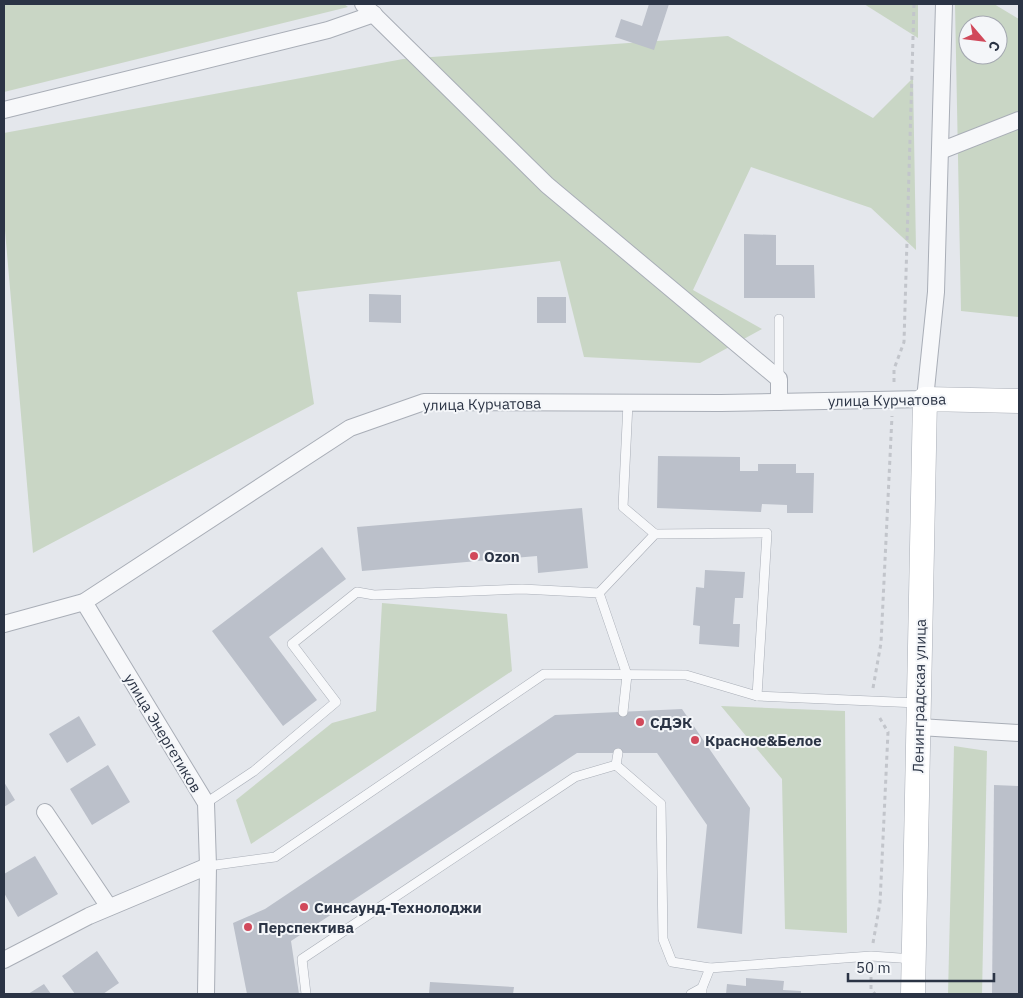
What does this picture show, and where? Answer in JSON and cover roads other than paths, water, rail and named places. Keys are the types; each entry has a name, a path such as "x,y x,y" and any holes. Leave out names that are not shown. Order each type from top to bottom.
{"main road":[{"name":"улица Курчатова","path":"924,399 1019,401"},
{"name":"Ленинградская улица","path":"913,994 924,399"}],"street":[{"path":"924,399 936,292 944,4"},
{"path":"4,110 328,30 368,9 547,185 779,378 779,402"},
{"path":"940,151 1019,120"},
{"name":"улица Курчатова","path":"4,624 84,602 350,428 424,402 628,403 924,399"},
{"name":"улица Энергетиков","path":"84,602 206,803 208,866 206,994"},
{"path":"918,727 1019,733"},
{"path":"45,812 109,907"},
{"path":"4,960 89,916 208,866"}],"lane":[{"path":"779,378 780,319"},
{"path":"628,403 623,508 655,534 767,533 756,696"},
{"path":"206,803 254,771 336,702 292,644 357,592 374,595 522,589 599,593 655,534"},
{"path":"599,593 627,675 623,712"},
{"path":"208,866 275,857 544,674 686,675 756,696 919,703"},
{"path":"616,765 618,753"},
{"path":"616,765 661,804 663,939 672,962 710,968 870,956 914,958"},
{"path":"306,994 302,959 575,777 616,765"},
{"path":"691,994 702,991 710,968"}],"place":[{"name":"Ozon","path":"474,556"},
{"name":"СДЭК","path":"640,722"},
{"name":"Красное&Белое","path":"695,740"},
{"name":"Синсаунд-Технолоджи","path":"304,907"},
{"name":"Перспектива","path":"248,927"}]}
